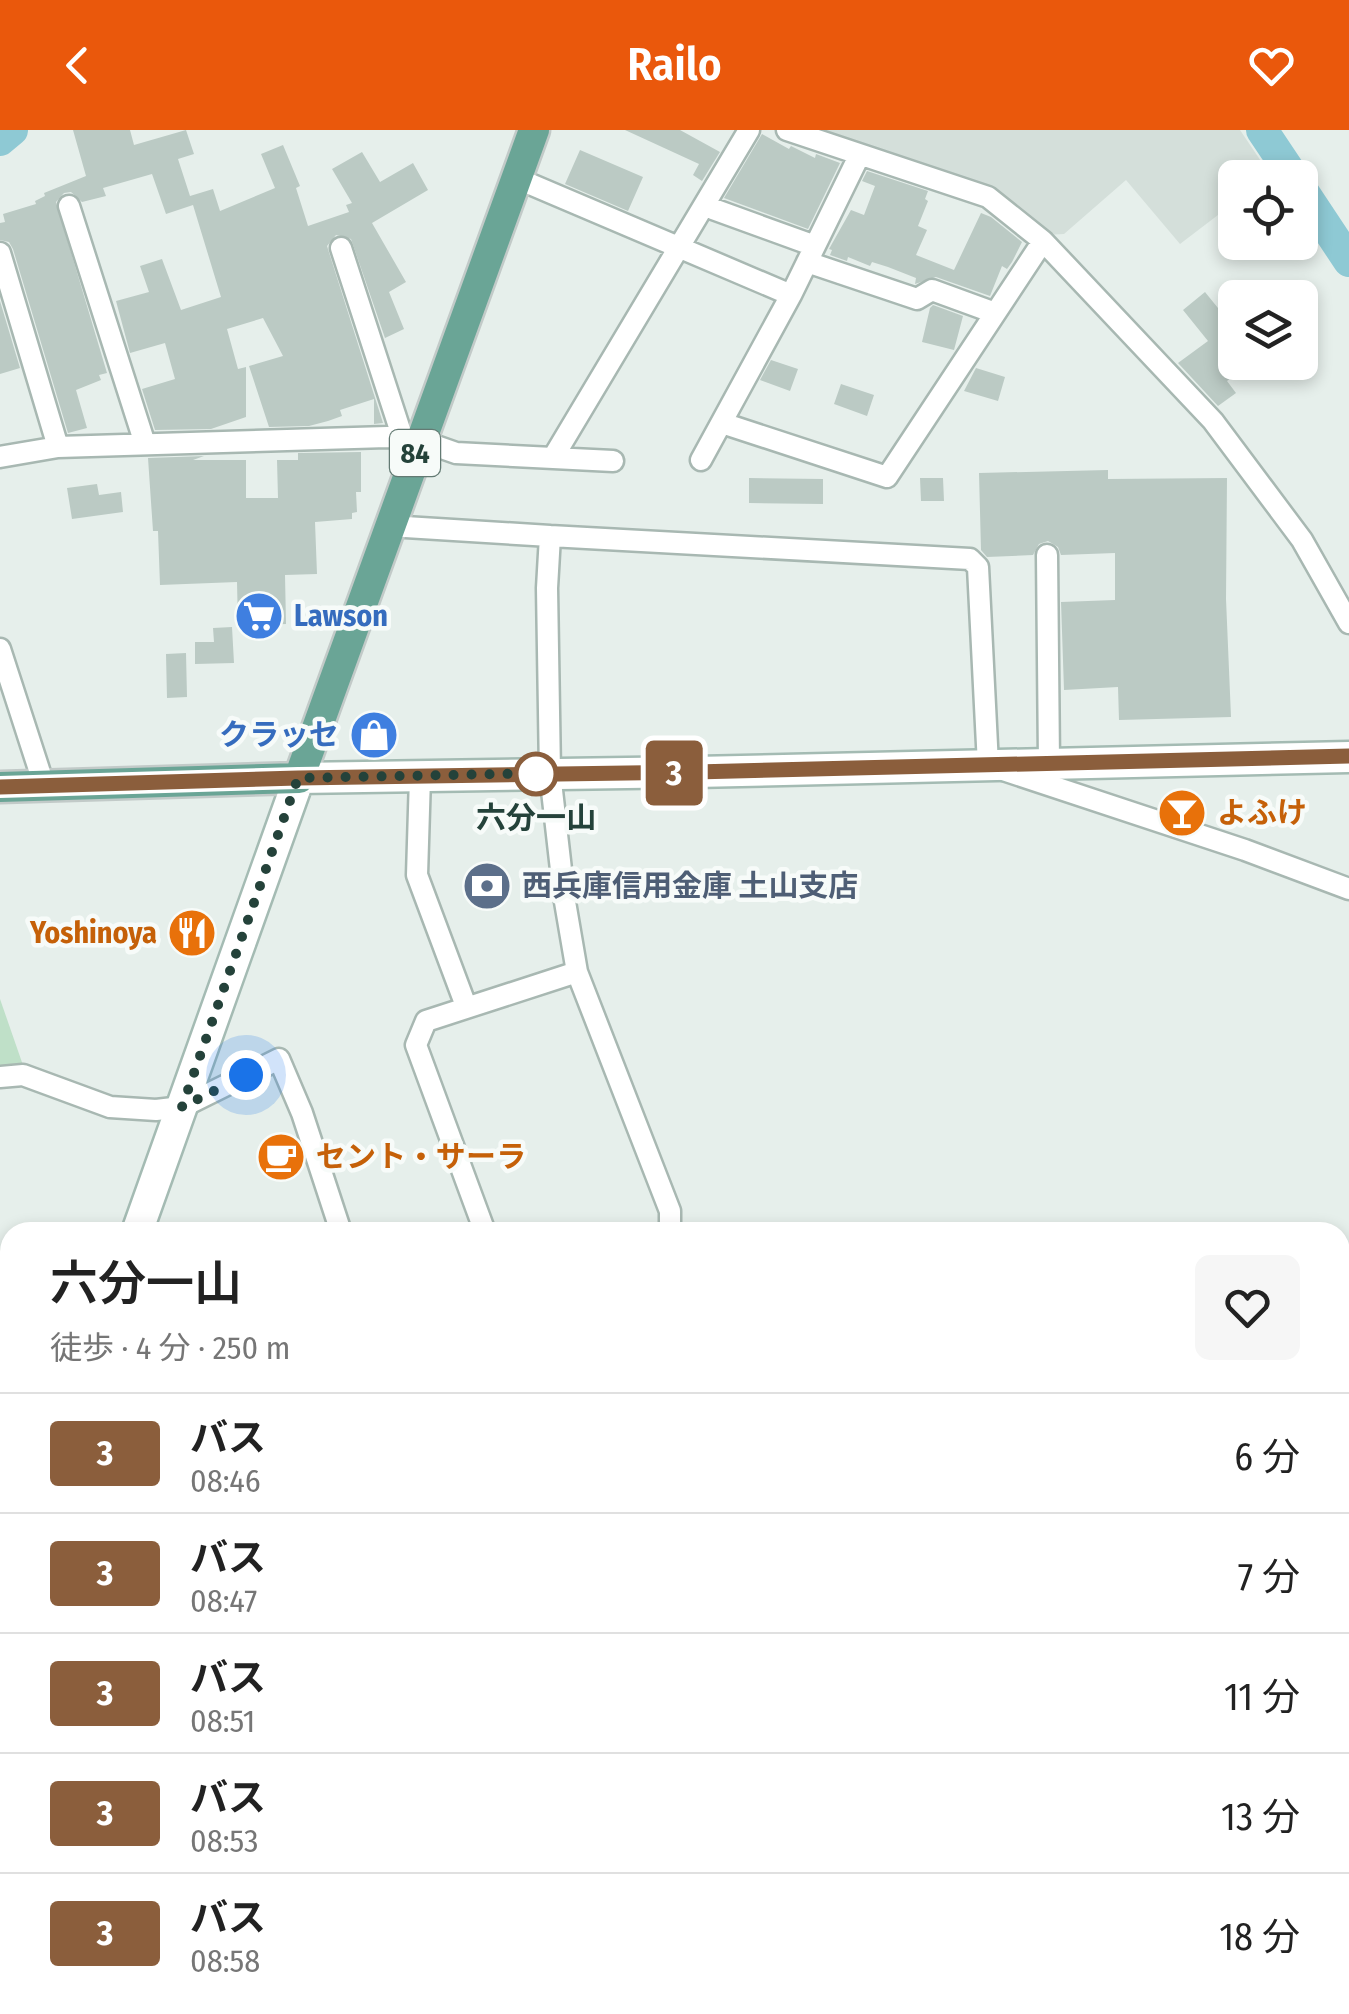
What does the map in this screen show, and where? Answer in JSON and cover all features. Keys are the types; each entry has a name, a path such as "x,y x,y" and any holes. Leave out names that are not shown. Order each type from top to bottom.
{"main road":[{"name":"84","path":"298,778 389,526 411,440 534,130"},
{"path":"0,788 1349,756"},
{"path":"140,1222 298,778"}],"street":[{"path":"554,456 749,130"},
{"path":"788,130 988,198 1043,241 1213,421 1302,540 1349,623"},
{"path":"701,460 791,295 859,156"},
{"path":"516,178 791,295"},
{"path":"69,206 77,255 105,348 145,444"},
{"path":"712,208 917,299 932,290 995,313"},
{"path":"722,423 887,477 1043,241"},
{"path":"341,248 411,440"},
{"path":"0,252 58,447"},
{"path":"0,457 58,447 411,440 456,453 613,462"},
{"path":"389,526 970,559 978,567 988,765 1245,850 1349,890"},
{"path":"550,536 550,773 564,896 578,972 670,1211 670,1222"},
{"path":"1047,555 1049,763"},
{"path":"0,649 44,785"},
{"path":"420,777 417,875 466,1006"},
{"path":"481,1222 416,1045 426,1021 578,972"},
{"path":"0,1077 23,1076 110,1107 182,1107 279,1058 302,1113 338,1222"}],"shaded area":[{"path":"804,130 1240,130 1260,160 1218,160 1218,215 1180,244 1126,180 1064,234 1046,235 996,196"}],"green space":[{"path":"0,999 25,1071 0,1073"}],"building":[{"path":"73,130 130,130 134,145 186,130 194,154 178,159 190,196 213,189 220,211 275,188 261,154 283,145 300,186 296,188 308,226 349,212 346,205 352,203 332,169 362,152 380,182 413,163 428,190 372,223 406,282 389,292 404,329 385,338 351,239 336,235 327,246 383,423 374,424 374,399 340,410 342,416 328,421 309,426 269,427 249,366 283,356 263,318 227,329 238,369 246,367 246,417 211,429 155,430 142,389 175,379 165,343 130,353 116,301 149,292 140,266 162,259 181,310 221,297 193,205 166,214 152,174 103,188 106,196 82,202 71,192 64,193 56,202 107,373 99,375 101,380 76,390 87,428 68,433 13,249 9,242 0,240 0,223 5,222 3,214 36,204 44,193 86,176"},
{"path":"625,130 680,130 720,152 702,181 693,175 699,164"},
{"path":"762,134 789,149 791,146 815,158 816,154 840,163 808,229 724,198"},
{"path":"580,150 643,177 628,211 565,184"},
{"path":"867,171 928,191 918,226 927,230 916,255 954,270 981,213 1022,242 1007,269 1002,266 990,296 936,277 915,284 916,278 888,267 830,255 829,249 851,210 864,215 875,186 862,181"},
{"path":"1205,292 1218,308 1218,380 1228,380 1236,393 1218,406 1178,363 1208,341 1183,310"},
{"path":"0,301 20,368 0,374"},
{"path":"933,305 963,316 954,350 922,342"},
{"path":"771,360 798,369 790,391 760,380"},
{"path":"976,368 1005,377 998,401 964,391"},
{"path":"841,384 874,395 867,416 834,404"},
{"path":"361,452 357,512 352,513 352,519 315,522 317,574 285,575 286,624 238,626 237,582 160,585 158,531 153,531 148,458 204,456 193,460 246,460 246,498 278,498 277,460 298,460 298,453"},
{"path":"1108,470 1108,479 1227,478 1226,599 1231,717 1119,720 1118,687 1064,690 1061,602 1115,600 1115,553 1061,555 1058,547 1048,541 1039,544 1033,555 987,557 981,550 979,473"},
{"path":"749,478 823,479 823,504 749,503"},
{"path":"920,478 943,478 944,501 921,501"},
{"path":"97,484 99,495 121,492 123,512 72,519 67,488"},
{"path":"232,627 234,663 195,664 195,642 214,642 213,628"},
{"path":"186,653 187,697 167,698 166,654"}],"waterway":[{"path":"0,140 12,130"},
{"path":"1262,130 1282,160"},
{"path":"1318,214 1349,261"}],"bus line":[{"name":"3","path":"0,787 1349,756"}],"place":[{"name":"Lawson","path":"259,616"},
{"name":"クラッセ","path":"374,735"},
{"name":"六分一山","path":"536,774"},
{"name":"よふけ","path":"1182,813"},
{"name":"西兵庫信用金庫 土山支店","path":"487,886"},
{"name":"Yoshinoya","path":"192,933"},
{"name":"セント・サーラ","path":"281,1157"}],"route":[{"path":"246,1075 182,1107 298,778 550,773 536,774"}]}
